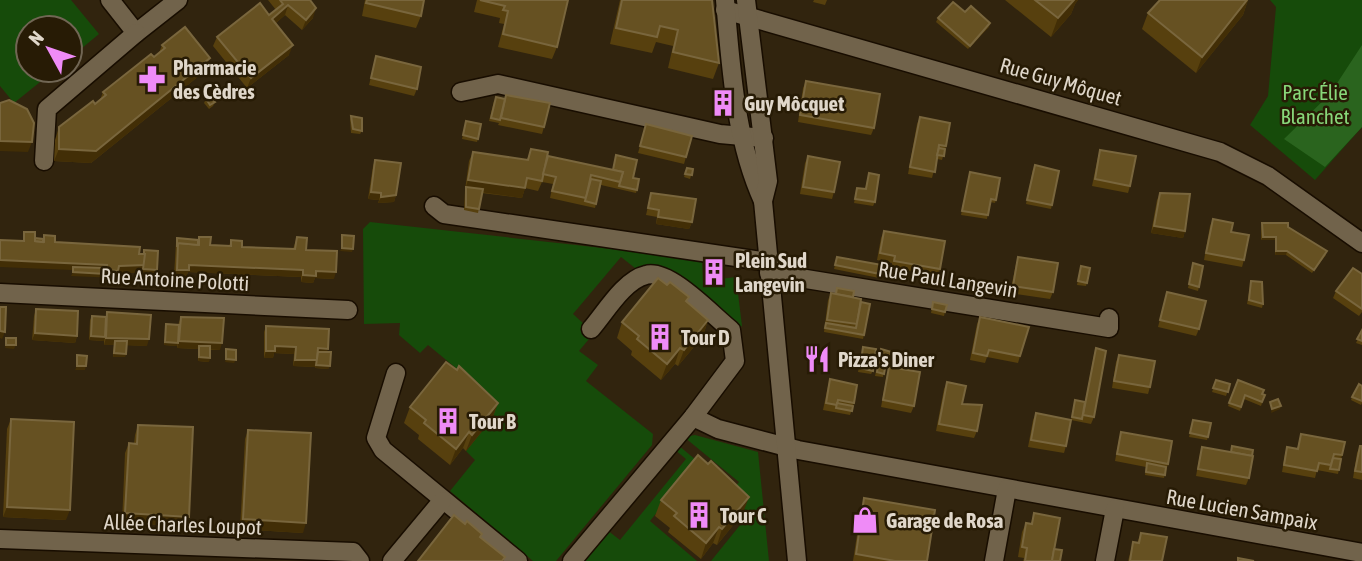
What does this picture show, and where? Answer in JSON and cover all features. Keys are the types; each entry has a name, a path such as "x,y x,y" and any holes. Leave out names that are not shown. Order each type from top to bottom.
{"street":[{"path":"110,0 136,33"},
{"path":"44,161 47,109 178,0"},
{"path":"725,5 742,136 753,179 764,201"},
{"name":"Rue Guy Môquet","path":"725,5 748,8 1220,152 1268,176 1362,243"},
{"path":"748,8 768,181 764,201 769,268 797,561"},
{"path":"461,92 498,83 742,136 764,138"},
{"name":"Rue Paul Langevin","path":"434,206 444,214 1109,328 1109,318"},
{"path":"572,561 693,417 735,361 731,330 667,276 646,274 629,285 591,329"},
{"name":"Rue Antoine Polotti","path":"0,293 348,310"},
{"path":"396,373 376,438 383,450 518,561"},
{"path":"693,417 718,429 785,447"},
{"name":"Rue Lucien Sampaix","path":"785,447 1362,553"},
{"path":"994,561 1007,489"},
{"path":"392,561 442,501"},
{"path":"1105,561 1115,509"},
{"name":"Allée Charles Loupot","path":"0,539 353,552 360,561"}],"green space":[{"path":"0,0 71,0 83,14 14,14 14,84 38,84 14,103 0,86"},
{"name":"Parc Élie Blanchet","path":"1270,0 1362,0 1362,127 1315,180 1250,125 1268,96 1276,7"},
{"path":"84,16 99,34 84,46"},
{"path":"1362,45 1362,127 1325,167 1284,139 1330,94"},
{"path":"370,222 702,259 703,281 736,277 742,326 734,329 640,272 621,257 573,314 594,333 579,351 598,365 586,381 653,434 652,445 556,561 533,561 450,491 475,460 466,451 494,416 471,397 479,387 428,345 420,353 399,335 400,323 364,324 363,229"},
{"path":"695,435 758,452 769,561 711,561 749,514 727,497 739,482 684,437"},
{"path":"678,445 721,481 692,468 650,521 697,561 582,561 607,530 620,540 686,459 674,449"}],"building":[{"path":"280,0 310,0 316,8 306,20 288,5 272,19 293,45 251,78 217,37 260,3 269,15 283,4"},
{"path":"367,0 424,0 421,16 366,3"},
{"path":"480,0 568,0 557,47 503,34 508,11 503,10 505,6"},
{"path":"622,0 712,0 719,63 673,52 678,30 660,26 657,37 616,28"},
{"path":"1035,0 1074,0 1058,18"},
{"path":"1160,0 1247,0 1202,57 1148,13"},
{"path":"953,2 965,12 971,6 990,23 970,46 938,18"},
{"path":"185,27 210,58 96,151 59,149 59,127 93,101 95,104 106,95 103,92 151,54 154,57 165,48 162,45"},
{"path":"376,56 421,67 417,89 371,78"},
{"path":"806,81 880,94 874,128 800,115"},
{"path":"726,93 728,105 722,106 720,94"},
{"path":"506,95 550,103 544,127 501,118"},
{"path":"209,96 215,102 210,105 206,99"},
{"path":"496,97 505,99 500,120 491,118"},
{"path":"9,100 27,109 34,123 32,142 0,141 0,103"},
{"path":"351,116 362,118 362,131 353,129"},
{"path":"920,117 950,123 946,146 939,145 935,172 910,167"},
{"path":"466,121 481,124 478,139 463,135"},
{"path":"646,124 692,136 686,157 640,146"},
{"path":"939,148 945,149 944,156 937,155"},
{"path":"531,149 548,152 542,181 527,178 525,188 468,180 473,152 528,160"},
{"path":"1100,150 1136,156 1130,186 1095,179"},
{"path":"616,155 637,160 633,178 639,179 637,190 619,186 623,172 613,170"},
{"path":"548,156 623,172 620,182 591,175 586,198 552,191 556,177 543,174"},
{"path":"808,156 840,162 834,192 803,187"},
{"path":"375,160 401,163 396,195 381,197 381,193 371,192"},
{"path":"1035,165 1059,171 1052,205 1027,200"},
{"path":"687,168 693,169 692,175 685,174"},
{"path":"970,172 1000,178 996,200 991,199 988,215 962,211"},
{"path":"869,173 879,175 875,202 855,199 857,188 866,189"},
{"path":"591,179 601,181 596,204 585,201"},
{"path":"466,187 483,189 479,209 466,207"},
{"path":"651,193 696,199 692,222 658,217 659,210 648,208"},
{"path":"1160,193 1190,194 1185,231 1154,226"},
{"path":"1213,219 1233,223 1231,232 1249,235 1244,260 1206,253"},
{"path":"1262,223 1288,223 1288,227 1327,251 1314,270 1287,251 1276,251 1276,237 1263,237"},
{"path":"884,231 945,241 940,269 894,261 895,256 880,253"},
{"path":"24,232 35,232 35,241 44,242 44,235 55,236 55,242 140,247 139,254 145,254 145,265 119,266 118,271 106,270 107,265 0,260 0,240 24,241"},
{"path":"342,235 354,236 353,249 342,248"},
{"path":"199,237 211,237 210,245 231,246 231,240 242,241 242,247 295,249 297,237 307,238 306,250 337,251 336,272 316,271 316,276 303,275 303,270 189,265 189,270 177,270 178,243 199,245"},
{"path":"177,238 198,240 198,245 178,243 177,247"},
{"path":"144,250 158,251 157,270 143,269"},
{"path":"837,257 882,265 880,274 835,265"},
{"path":"1018,257 1058,263 1053,292 1013,286"},
{"path":"720,262 722,274 709,275 708,264"},
{"path":"1193,263 1203,266 1199,287 1189,284"},
{"path":"1081,266 1090,268 1087,283 1078,281"},
{"path":"73,267 105,268 105,274 73,272"},
{"path":"1353,268 1362,274 1362,309 1336,291"},
{"name":"Tour D","path":"658,278 667,285 670,282 689,297 686,301 708,320 684,350 680,348 667,364 637,339 639,336 622,322"},
{"path":"1251,281 1262,282 1263,304 1249,300"},
{"path":"837,288 854,291 853,297 836,294"},
{"path":"1167,292 1206,301 1199,329 1160,320"},
{"path":"831,293 861,299 857,324 827,320"},
{"path":"861,302 870,304 864,335 825,328 826,323 856,328"},
{"path":"933,302 947,305 945,312 932,309"},
{"path":"0,307 6,307 5,332 0,331"},
{"path":"36,309 78,311 77,336 35,333"},
{"path":"107,312 151,315 149,339 106,338"},
{"path":"92,316 106,317 105,337 91,336"},
{"path":"181,317 224,318 222,343 179,341"},
{"path":"980,317 1029,327 1020,356 989,350 987,356 973,353"},
{"path":"166,324 179,325 178,343 165,342"},
{"path":"266,326 329,329 328,349 318,348 317,360 295,360 296,347 275,346 275,351 266,351"},
{"path":"6,338 16,338 16,345 6,345"},
{"path":"115,341 127,341 126,354 114,353"},
{"path":"199,346 210,346 210,358 199,357"},
{"path":"863,347 876,349 873,371 860,368"},
{"path":"1096,348 1106,351 1094,417 1083,415"},
{"path":"226,349 236,350 236,360 226,359"},
{"path":"881,349 912,358 911,368 886,363 884,374 877,372"},
{"path":"318,352 331,352 330,366 316,365"},
{"path":"77,355 87,356 86,366 77,366"},
{"path":"1119,355 1155,361 1150,387 1114,381"},
{"name":"Tour B","path":"446,362 457,370 459,366 498,403 472,435 469,432 456,449 424,423 426,420 410,407"},
{"path":"889,367 920,372 914,406 883,400"},
{"path":"830,379 857,385 854,403 838,400 837,405 826,403"},
{"path":"1216,380 1230,384 1228,392 1213,388"},
{"path":"1238,380 1264,390 1262,402 1245,395 1241,407 1229,403"},
{"path":"947,382 966,386 962,404 982,405 977,431 939,424"},
{"path":"1359,384 1362,386 1362,401 1352,397"},
{"path":"1278,399 1281,406 1272,409 1270,402"},
{"path":"1075,400 1085,402 1082,419 1072,417"},
{"path":"837,403 853,406 852,411 836,408"},
{"path":"1036,413 1071,420 1066,446 1031,440"},
{"path":"11,419 74,422 70,510 7,507"},
{"path":"1193,420 1211,423 1208,437 1190,433"},
{"path":"138,425 193,427 189,517 125,513 129,443 137,444"},
{"path":"248,430 311,433 306,523 243,519"},
{"path":"1121,432 1172,441 1168,464 1117,454"},
{"path":"1301,434 1345,442 1342,455 1334,454 1331,465 1319,463 1317,471 1284,465 1287,447 1298,449"},
{"path":"1232,446 1253,450 1252,456 1231,452"},
{"path":"1362,446 1362,472 1355,471"},
{"path":"1202,447 1253,456 1249,478 1198,469"},
{"name":"Tour C","path":"698,455 708,464 711,461 749,497 722,529 719,527 706,543 674,516 677,513 661,500"},
{"path":"1333,458 1341,459 1339,470 1330,469"},
{"path":"1147,463 1166,467 1165,475 1146,472"},
{"path":"864,498 935,510 927,561 895,561 856,554"},
{"path":"1034,513 1060,518 1052,561 1025,561 1027,548 1022,547 1026,523 1032,524"},
{"path":"454,515 465,524 467,521 482,534 480,537 505,557 502,561 418,561"},
{"path":"1141,533 1167,537 1162,561 1130,561 1133,542 1139,543"},
{"path":"1054,549 1062,550 1060,561 1052,561"}],"place":[{"name":"Pharmacie des Cèdres","path":"152,79"},
{"name":"Guy Môcquet","path":"723,103"},
{"name":"Plein Sud Langevin","path":"714,272"},
{"name":"Tour D","path":"660,337"},
{"name":"Pizza's Diner","path":"817,359"},
{"name":"Tour B","path":"448,421"},
{"name":"Tour C","path":"699,515"},
{"name":"Garage de Rosa","path":"865,520"}]}
